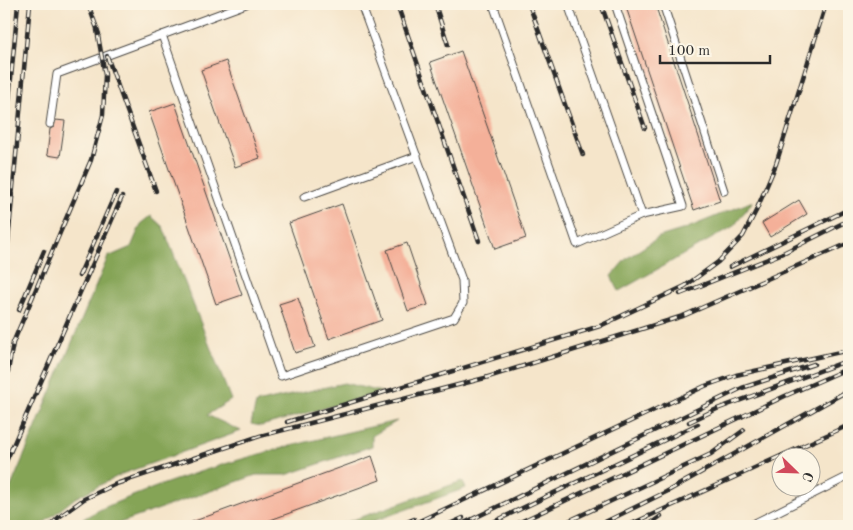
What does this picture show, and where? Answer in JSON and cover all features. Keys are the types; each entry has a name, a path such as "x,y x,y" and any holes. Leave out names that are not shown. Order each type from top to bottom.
{"street":[{"path":"50,124 57,74 246,4"},
{"path":"162,35 281,376 454,318 463,304 462,280 361,4"},
{"path":"493,4 577,244 642,215 683,206 615,4"},
{"path":"568,4 642,215"},
{"path":"663,4 724,191"},
{"path":"304,196 417,156"},
{"path":"749,526 849,476"}],"green space":[{"path":"753,201 734,226 619,291 611,276 626,259 659,237 685,229"},
{"path":"151,216 163,227 231,400 207,415 241,431 122,474 75,498 40,526 4,526 4,503 108,257 131,247 141,224"},
{"path":"344,383 382,392 261,426 251,424 256,403"},
{"path":"397,421 372,436 372,446 286,475 256,475 111,526 73,526 109,505 209,469 303,443"},
{"path":"462,481 466,488 360,526 336,526"}],"building":[{"path":"625,4 655,4 720,201 694,210"},
{"path":"461,51 526,238 495,249 430,62"},
{"path":"226,61 260,158 235,167 201,70"},
{"path":"175,103 242,295 216,304 149,112"},
{"path":"56,120 65,121 60,157 47,155 50,129 54,127"},
{"path":"799,200 807,214 770,237 762,223"},
{"path":"342,204 382,320 329,339 289,223"},
{"path":"407,243 428,305 408,311 387,250"},
{"path":"298,298 315,347 295,353 279,304"},
{"path":"372,456 380,480 254,526 181,526"}],"railway":[{"path":"4,34 6,4"},
{"path":"4,152 18,4"},
{"path":"4,285 30,4"},
{"path":"88,4 99,34"},
{"path":"397,4 479,241"},
{"path":"435,4 448,45"},
{"path":"529,4 583,155"},
{"path":"601,4 645,128"},
{"path":"287,422 600,326 685,286 718,262 743,236 776,164 826,4"},
{"path":"4,393 13,343 91,160 103,115 105,75 97,30"},
{"path":"107,56 156,191"},
{"path":"79,276 116,192"},
{"path":"4,466 122,197"},
{"path":"730,267 849,209"},
{"path":"680,294 783,253 849,220"},
{"path":"50,526 84,499 116,484 260,436 485,378 683,316 849,243"},
{"path":"19,310 44,251"},
{"path":"409,526 705,386 736,375 849,350"},
{"path":"689,422 717,409 849,360"},
{"path":"458,526 742,388 814,364"},
{"path":"512,526 785,396 849,368"},
{"path":"597,526 666,492 849,390"},
{"path":"485,526 698,424"},
{"path":"627,526 849,425"},
{"path":"558,526 711,454 744,430"},
{"path":"647,526 661,516"},
{"path":"445,526 463,518"},
{"path":"398,526 414,519"}]}
